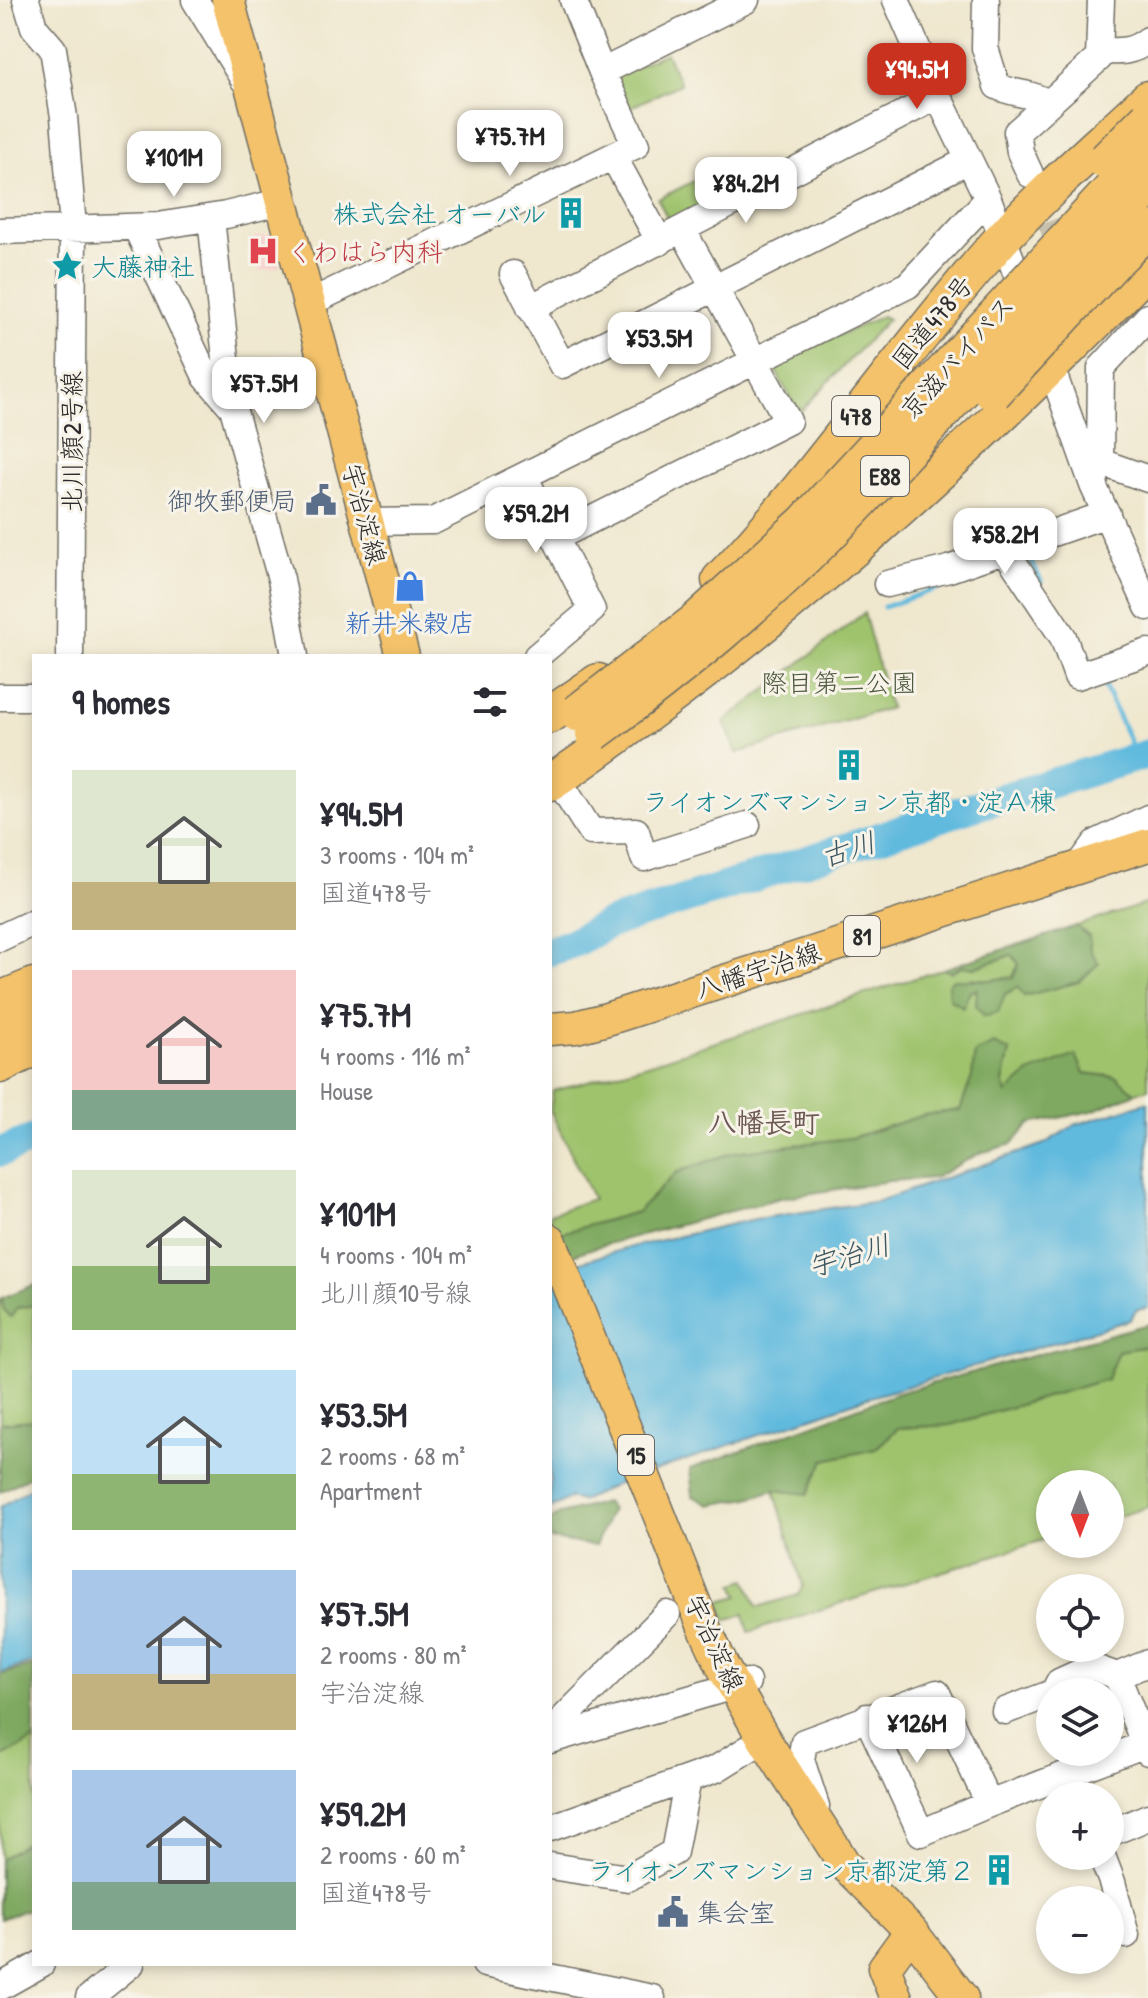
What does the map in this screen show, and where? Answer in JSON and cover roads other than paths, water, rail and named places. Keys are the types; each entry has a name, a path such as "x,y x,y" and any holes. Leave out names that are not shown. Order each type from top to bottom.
{"highway":[{"name":"国道478号","path":"568,723 646,645 704,596 788,504 897,364 1004,237 1039,199 1148,99"},
{"path":"704,596 753,553 837,466 1029,241 1148,118"},
{"name":"京滋バイパス","path":"568,723 695,622 805,522 1148,150"},
{"name":"京滋バイパス","path":"568,723 715,640 824,539 939,418 1148,188"},
{"path":"702,673 874,516 1148,229"},
{"path":"552,775 702,673 867,539 1052,368 1148,269"},
{"name":"E88","path":"552,775 568,723"},
{"path":"0,973 32,963"},
{"path":"0,1000 32,987"},
{"path":"0,1029 32,1017"},
{"path":"0,1047 32,1033"},
{"path":"0,1065 32,1049"}],"main road":[{"name":"宇治淀線","path":"228,0 402,654"},
{"name":"八幡宇治線","path":"552,1029 576,1027 607,1019 1148,845"},
{"name":"宇治淀線","path":"552,1245 704,1627 735,1679 764,1739 845,1865 911,1931 962,1998"},
{"path":"896,1998 884,1968 911,1931"}],"street":[{"name":"北川顔2号線","path":"26,0 34,27 53,49 64,117 73,228 70,654"},
{"path":"195,0 252,93"},
{"path":"307,304 636,145 573,0"},
{"path":"602,72 746,0"},
{"path":"896,0 1004,237 1052,368 1097,474 1107,514 1148,607"},
{"path":"986,0 985,48 997,86 1008,92 1038,96 1048,104"},
{"path":"1030,174 1020,152 1017,132 1099,58 1101,0"},
{"path":"1101,51 1123,52 1138,48 1148,40"},
{"path":"530,308 938,96"},
{"path":"555,538 788,421 714,288 671,236 613,156"},
{"path":"513,274 562,365 969,160"},
{"path":"367,522 433,521 908,285 988,199"},
{"path":"0,231 136,227 211,218 280,202"},
{"path":"211,218 231,405 281,579 295,654"},
{"path":"136,227 206,377 231,405"},
{"path":"1097,474 1101,368 1148,317"},
{"path":"1097,474 1148,479"},
{"path":"524,476 592,610 539,654"},
{"path":"887,584 949,569 1107,514"},
{"path":"1005,550 1063,637 1077,676 1148,652"},
{"path":"0,697 32,697"},
{"path":"552,775 591,832 636,831 644,858 747,825"},
{"path":"1079,866 1096,843 1148,818"},
{"path":"0,938 32,923"},
{"path":"552,1737 564,1718 667,1614"},
{"path":"1068,1678 1092,1667 1117,1676 1148,1663"},
{"path":"1117,1676 1147,1746 1124,1751"},
{"path":"552,1739 735,1679"},
{"path":"828,1839 801,1760 804,1742 937,1693 989,1804"},
{"path":"1005,1711 1036,1699"},
{"path":"867,1717 921,1833 1068,1766"},
{"path":"552,1827 716,1769 764,1739"},
{"path":"552,1866 628,1878 674,1852 688,1779"},
{"path":"1124,1827 1148,1817"},
{"path":"1107,1870 1126,1935"},
{"path":"0,1987 37,1966"},
{"path":"97,1989 128,1966"},
{"path":"495,1966 652,1998"}],"water":[{"name":"宇治川","path":"1148,1102 1148,1308 1136,1310 1130,1320 864,1399 619,1483 582,1501 569,1498 552,1508 552,1270 631,1247 755,1219 879,1201 1044,1144 1075,1125"},
{"path":"32,1487 32,1663 0,1673 0,1507"}],"waterway":[{"path":"1021,561 1030,559 1041,581"},
{"path":"884,607 1004,565"},
{"path":"1078,641 1092,663"},
{"path":"1101,678 1137,758"},
{"name":"古川","path":"552,950 608,924 1148,754"},
{"name":"古川","path":"0,1152 32,1140"}],"tunnel":[{"path":"1035,185 1066,259"}],"place":[{"name":"株式会社 オーバル","path":"571,213"},
{"name":"くわはら内科","path":"263,251"},
{"name":"大藤神社","path":"67,266"},
{"name":"御牧郵便局","path":"321,500"},
{"name":"新井米穀店","path":"410,586"},
{"name":"ライオンズマンション京都・淀Ａ棟","path":"849,765"},
{"name":"ライオンズマンション京都淀第２","path":"999,1870"},
{"name":"集会室","path":"673,1912"}],"district":[{"name":"八幡長町","path":"764,1122"}],"park label":[{"name":"際目第二公園","path":"839,682"}]}
